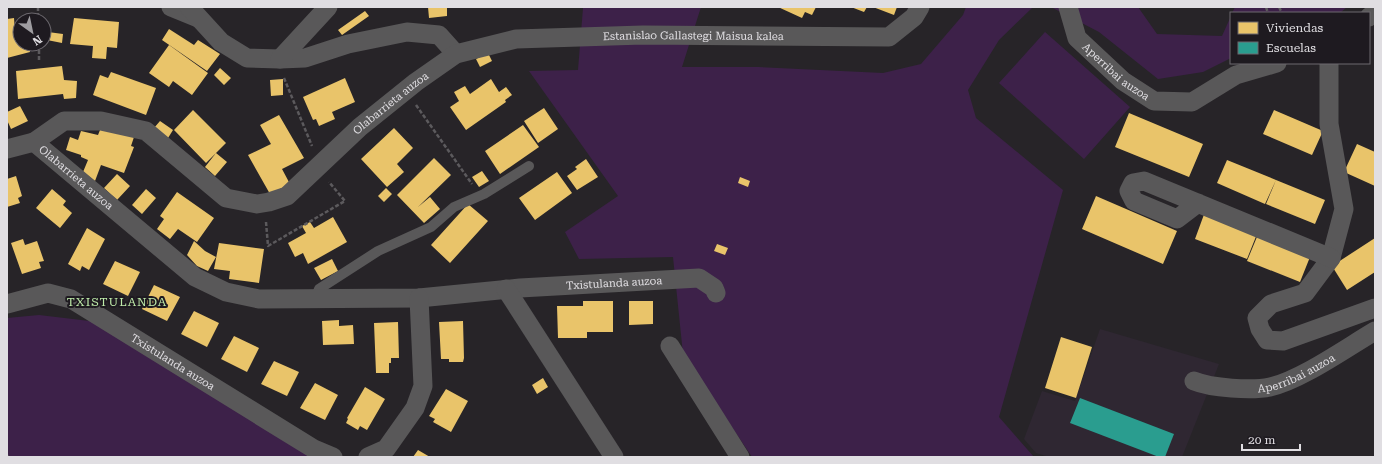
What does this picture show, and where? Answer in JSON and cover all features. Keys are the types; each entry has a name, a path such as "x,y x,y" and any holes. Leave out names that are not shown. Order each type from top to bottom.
{"street":[{"path":"171,7 194,12 221,42 247,58 282,68 305,58 348,44 407,32 439,35 456,54"},
{"path":"282,68 328,7"},
{"name":"Estanislao Gallastegi Maisua kalea","path":"456,54 516,39 643,35 889,37 914,17 920,7"},
{"name":"Aperribai auzoa","path":"1068,7 1077,38 1123,81 1154,101 1192,102 1236,75 1274,64"},
{"name":"Olabarrieta auzoa","path":"315,299 259,299 226,292 195,277 34,142 64,121 101,121 146,131 226,198 257,204 269,202 287,196 360,127 416,82 456,54"},
{"path":"1329,64 1330,124 1344,209 1331,258 1305,293 1271,304 1257,318 1260,329 1267,340 1283,341 1375,308"},
{"path":"7,149 34,142"},
{"path":"1198,203 1331,258"},
{"name":"Txistulanda auzoa","path":"315,299 419,298 506,289 699,278 714,288 716,293"},
{"path":"506,289 614,457"},
{"name":"Txistulanda auzoa","path":"7,304 48,293 71,299 314,449 333,457"},
{"path":"368,457 386,449 415,408 423,386 419,298"},
{"name":"Aperribai auzoa","path":"1201,383 1226,388 1269,387 1298,376 1375,331"},
{"path":"670,346 740,457"}],"lane":[{"path":"315,299 319,289 378,251 431,227 454,207 481,196 529,166"}],"path":[{"path":"39,52 39,61"},
{"path":"282,68 314,150"},
{"path":"416,105 481,196"},
{"path":"269,220 265,220 268,246 345,201 325,176"}],"shaded area":[{"path":"501,7 701,7 682,67 758,67 883,73 921,64 963,15 966,7 1033,7 999,40 968,90 976,118 1063,190 999,417 1034,457 752,457 683,354 673,257 579,259 565,232 618,196 529,71 578,70 583,8"},
{"path":"1051,7 1138,7 1157,34 1222,36 1230,18 1230,58 1203,72 1158,79 1099,32"},
{"path":"1235,7 1347,7 1341,12 1232,12"},
{"path":"1045,32 1130,107 1084,159 999,83"},
{"path":"39,315 98,322 329,457 7,457 7,318"},
{"path":"1100,329 1219,364 1182,457 1049,457 1036,453 1024,439 1042,391 1075,401"}],"building: Viviendas":[{"path":"428,7 447,7 447,16 429,18"},
{"path":"778,7 816,7 812,15 805,12 802,18"},
{"path":"851,7 867,7 864,12"},
{"path":"873,7 897,7 894,15"},
{"path":"365,11 369,16 342,35 338,30"},
{"path":"12,18 12,52 30,52 7,58 7,19"},
{"path":"74,18 119,22 117,48 107,47 106,59 92,58 93,46 70,44"},
{"path":"169,29 194,45 198,40 220,54 207,71 162,40"},
{"path":"52,33 63,34 62,43 52,41"},
{"path":"169,45 208,73 192,95 173,81 169,87 149,73"},
{"path":"488,53 492,61 480,67 476,59"},
{"path":"62,66 64,80 77,81 76,98 64,99 63,94 18,99 16,71"},
{"path":"220,68 231,78 224,85 214,75"},
{"path":"111,72 156,88 146,115 93,95 100,75 108,78"},
{"path":"345,78 355,102 332,112 335,119 319,126 316,119 313,120 303,97"},
{"path":"283,79 283,95 271,96 270,80"},
{"path":"491,79 499,92 506,87 512,95 505,100 506,102 466,130 450,107 459,101 454,92 465,86 470,94"},
{"path":"20,106 28,121 11,129 7,120 7,112"},
{"path":"544,108 558,129 538,143 524,121"},
{"path":"193,110 226,143 206,163 174,130"},
{"path":"1274,110 1323,131 1312,155 1263,134"},
{"path":"1129,113 1203,144 1189,177 1115,147"},
{"path":"279,115 304,158 282,169 290,184 270,194 248,155 271,144 260,125"},
{"path":"160,121 173,130 168,138 154,128"},
{"path":"102,125 134,137 131,146 134,147 124,173 101,165 95,181 83,172 88,160 81,157 81,155 66,150 70,137 78,140 81,131 98,135"},
{"path":"523,125 539,147 500,174 485,151"},
{"path":"394,128 413,148 397,164 404,172 387,187 361,159"},
{"path":"1357,144 1375,152 1375,186 1344,172"},
{"path":"216,153 227,162 215,176 205,167"},
{"path":"434,158 451,175 418,207 430,197 440,209 424,223 397,195"},
{"path":"586,159 598,177 577,190 567,176 577,169 575,167"},
{"path":"1227,160 1276,180 1265,204 1217,183"},
{"path":"482,171 489,181 479,187 472,177"},
{"path":"557,172 572,193 535,220 519,198"},
{"path":"117,174 130,186 117,200 104,188"},
{"path":"16,176 22,196 18,198 20,203 7,207 7,179"},
{"path":"740,177 750,181 748,187 738,183"},
{"path":"1276,180 1325,200 1315,224 1266,204"},
{"path":"386,188 392,194 384,202 378,196"},
{"path":"52,189 66,201 63,205 72,213 60,228 36,208"},
{"path":"146,189 156,198 142,214 132,205"},
{"path":"177,192 214,218 197,242 178,229 170,239 157,229 164,219 160,216"},
{"path":"1096,196 1177,231 1163,264 1082,229"},
{"path":"468,204 488,221 450,263 431,245"},
{"path":"1206,209 1259,229 1247,259 1195,239"},
{"path":"333,217 347,242 308,264 303,253 295,257 288,243 306,233 302,226 310,222 314,228"},
{"path":"87,228 105,239 89,270 82,266 80,271 68,264"},
{"path":"1259,232 1312,252 1300,282 1247,261"},
{"path":"1375,238 1375,272 1347,290 1332,266"},
{"path":"23,239 25,245 37,241 44,261 39,262 41,268 22,274 11,243"},
{"path":"194,241 205,251 216,257 208,271 197,266 187,255"},
{"path":"219,243 264,249 259,283 229,279 230,271 214,269"},
{"path":"717,244 728,248 725,255 714,251"},
{"path":"332,259 338,271 321,280 314,268"},
{"path":"115,261 140,272 128,296 103,284"},
{"path":"154,285 180,297 167,321 142,309"},
{"path":"583,301 613,301 613,332 587,332 587,338 558,338 557,306 583,306"},
{"path":"629,301 653,301 653,324 629,325"},
{"path":"194,311 219,323 207,347 181,334"},
{"path":"339,320 339,326 353,325 354,344 323,345 322,321"},
{"path":"463,321 463,362 449,362 449,359 441,359 439,322"},
{"path":"398,322 399,358 391,358 391,363 389,363 389,373 376,373 374,323"},
{"path":"234,336 259,348 247,372 221,359"},
{"path":"1061,337 1092,347 1076,398 1045,388"},
{"path":"274,361 299,372 287,396 261,384"},
{"path":"543,378 548,387 537,394 532,385"},
{"path":"315,383 338,395 325,420 300,408"},
{"path":"365,387 385,399 367,430 360,426 358,430 346,423 347,418"},
{"path":"446,389 468,401 451,432 433,422 435,419 429,416"},
{"path":"418,450 430,457 413,457"}],"building: Escuelas":[{"path":"1080,398 1174,434 1165,457 1159,457 1070,423"}],"district":[{"name":"TXISTULANDA","path":"117,302"}]}
